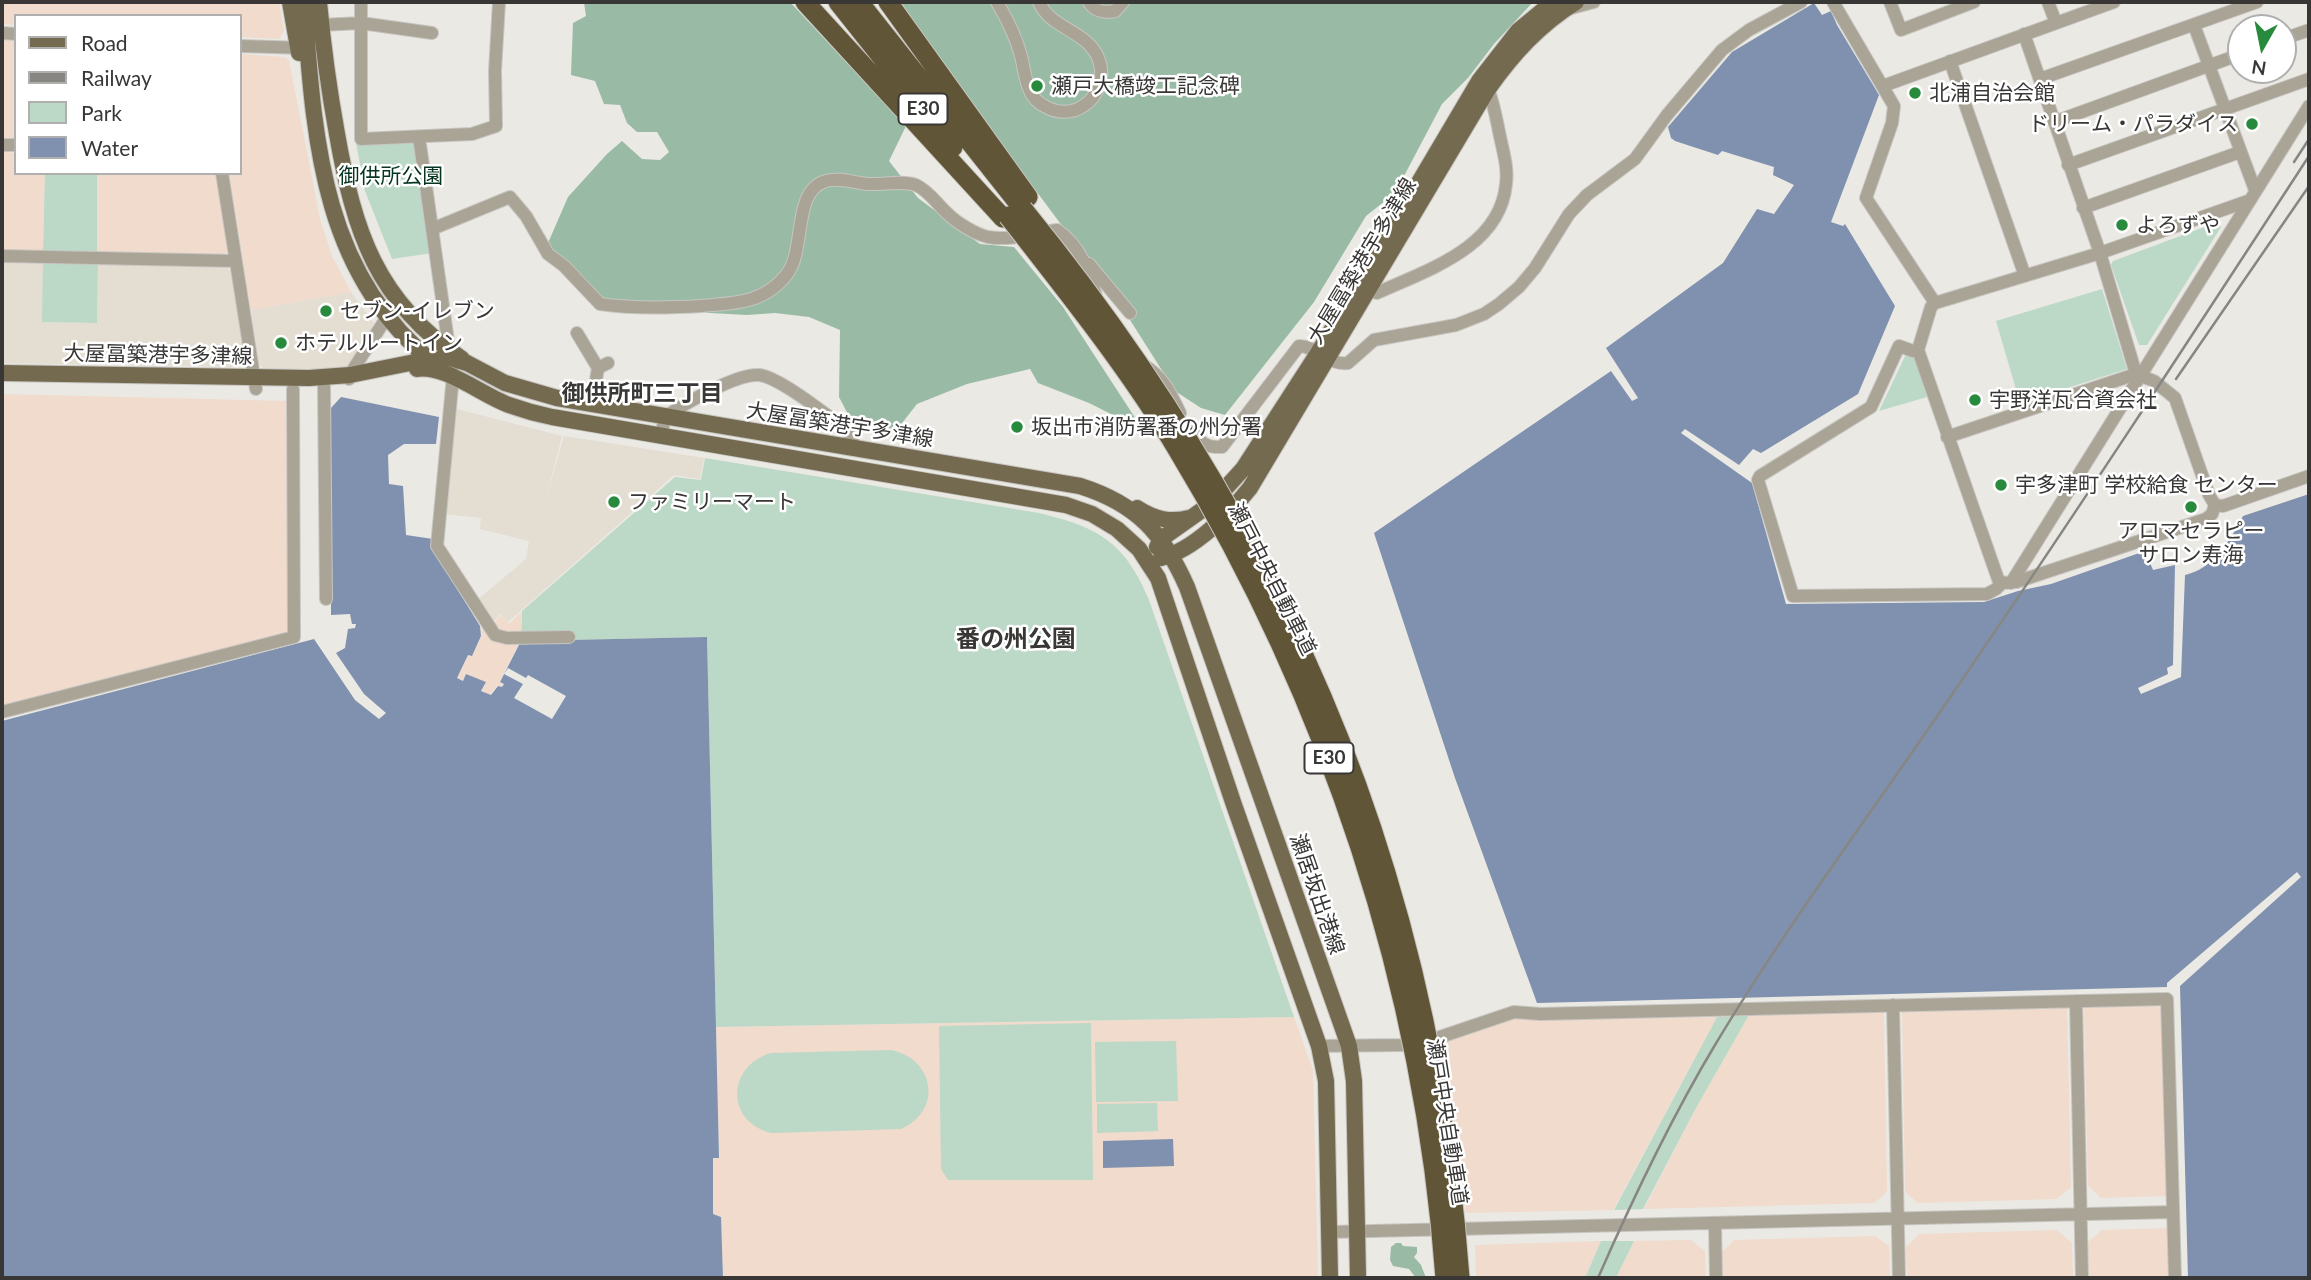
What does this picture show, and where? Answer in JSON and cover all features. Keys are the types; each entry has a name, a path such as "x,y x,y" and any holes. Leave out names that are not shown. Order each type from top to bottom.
{"highway":[{"path":"805,2 1017,212"},
{"name":"E30","path":"838,2 1017,212"},
{"name":"E30","path":"859,2 1017,212"},
{"path":"888,2 1017,212"},
{"name":"瀬戸中央自動車道","path":"1017,212 1069,294 1127,372 1170,438 1265,610 1299,683 1339,784 1371,878 1395,967 1416,1058 1431,1150 1445,1278"},
{"name":"瀬戸中央自動車道","path":"1017,212 1088,277 1209,474 1279,605 1319,690 1386,872 1408,951 1432,1057 1447,1146 1460,1278"}],"main road":[{"path":"290,2 303,48 331,201 342,238 365,287 420,361 453,376"},
{"path":"303,48 304,2"},
{"path":"319,2 338,141 348,193 360,232 382,277 413,318 456,357"},
{"name":"大屋冨築港宇多津線","path":"1148,561 1171,555 1210,529 1238,503 1261,471 1323,356 1483,85 1518,31 1557,7 1576,2"},
{"name":"大屋冨築港宇多津線","path":"1148,561 1161,539 1223,493 1243,468 1368,291 1422,188"},
{"path":"413,318 421,339 420,361"},
{"path":"391,367 401,351 392,323"},
{"name":"大屋冨築港宇多津線","path":"2,373 255,383 293,389 324,386 391,367 456,357 519,388 592,404 1080,486 1118,502 1137,515 1161,539"},
{"name":"大屋冨築港宇多津線","path":"420,361 429,368 453,376 490,397 532,412 1079,509 1117,529 1148,561"},
{"name":"大屋冨築港宇多津線","path":"2,383 255,383 349,379 420,361"},
{"path":"946,485 948,464"},
{"path":"1080,486 1106,493 1165,520 1182,520 1199,513"},
{"name":"瀬居坂出港線","path":"1161,539 1187,587 1349,1046 1354,1081 1358,1278"},
{"path":"1148,561 1166,597 1234,805 1319,1046 1326,1081 1331,1278"}],"street":[{"path":"361,2 361,139"},
{"path":"338,141 472,134 496,125 495,71 499,2"},
{"path":"997,2 1017,43 1031,94 1037,101 1054,110 1072,111 1088,103 1096,95 1100,85 1101,66 1092,46 1052,20 1039,2"},
{"path":"1089,2 1093,7 1106,12 1115,12 1123,2"},
{"path":"1557,7 1594,2"},
{"path":"1083,256 1092,280 1101,320 1115,344 1130,359 1158,374 1202,444 1211,448 1222,447 1299,346 1306,346 1342,364 1348,363 1374,340 1456,325 1484,314 1499,304 1519,287 1535,268 1569,214 1587,195 1635,159 1667,115 1722,50 1749,30 1801,2"},
{"path":"1833,2 1894,106 1892,122 1866,198 1935,303"},
{"path":"1890,2 1901,30 1974,2"},
{"path":"2048,2 2056,23"},
{"path":"1884,86 2114,2"},
{"path":"2040,79 2257,2"},
{"path":"321,25 361,23 432,33"},
{"path":"2194,25 2225,107 2251,196"},
{"path":"1918,350 1899,346 1871,407 1760,476 1758,480 1793,596 1987,594 2007,583 2206,519 2212,514 2215,505 2209,495 2175,398 2160,385 2139,374 2024,34"},
{"path":"242,46 303,48"},
{"path":"2054,122 2227,59"},
{"path":"1950,61 2025,276"},
{"path":"2068,166 2225,107 2309,79"},
{"path":"1368,291 1377,293 1462,252 1490,227 1500,210 1507,181 1506,165 1492,100 1483,85"},
{"path":"2007,583 2309,106"},
{"path":"419,136 432,229 456,357 437,545 495,635 507,638 569,637"},
{"path":"2083,208 2240,152"},
{"path":"222,175 255,383"},
{"path":"432,229 510,197 526,216 548,254 564,266 600,304 677,309 729,305 747,301 768,291 786,275 794,262 803,207 808,194 816,186 825,181 840,180 867,184 915,185 927,192 949,215 975,232 987,236 1011,237 1057,230 1067,236 1130,313"},
{"path":"2007,583 1998,579 1918,350 1931,307 1935,303 2100,253 2251,196"},
{"path":"2,256 236,261"},
{"path":"349,379 392,323"},
{"path":"577,332 603,366 592,404"},
{"path":"1947,437 2139,374"},
{"path":"662,436 664,417 688,401 741,378 760,375 781,384 843,427 856,449"},
{"path":"324,386 326,599"},
{"path":"2,712 294,638 293,389"},
{"path":"2215,505 2223,506 2309,476"},
{"path":"1319,1046 1403,1045 1421,1042 1514,1012 2167,999 2175,1278"},
{"path":"2076,1001 2082,1278"},
{"path":"1893,1005 1899,1278"},
{"path":"1330,1232 2173,1212"},
{"path":"1715,1223 1716,1278"}],"shaded area":[{"path":"2,2 279,2 284,31 279,39 242,37 242,14 14,14 14,25 2,24"},
{"path":"2,40 14,41 14,140 2,139"},
{"path":"242,54 284,57 289,60 320,219 332,256 351,292 251,310 229,175 242,175"},
{"path":"2,152 14,153 14,175 45,175 43,251 2,250"},
{"path":"97,175 216,175 228,250 224,255 97,252"},
{"path":"2,263 43,264 43,322 97,323 98,264 227,268 231,271 246,363 242,367 2,363"},
{"path":"351,292 376,326 350,367 315,370 263,368 259,363 251,310"},
{"path":"2,394 288,401 290,633 2,708"},
{"path":"457,409 562,436 545,502 564,436 704,458 700,479 674,475 508,622 501,614 492,623 476,601 526,559 529,541 480,529 481,518 444,514"},
{"path":"521,612 521,640 499,682 503,684 502,687 497,685 490,695 482,691 486,682 466,674 463,680 457,678 468,655 472,656 482,636 481,625 485,630 502,615 509,624"},
{"path":"2156,1005 2164,1011 2168,1196 2101,1198 2088,1186 2084,1007"},
{"path":"2067,1008 2071,1187 2057,1199 1918,1203 1905,1192 1902,1011"},
{"path":"1884,1012 1887,1191 1875,1203 1644,1209 1696,1108 1749,1015"},
{"path":"1294,1017 1313,1070 1318,1278 723,1278 721,1217 713,1214 712,1200 713,1158 719,1157 716,1027"},
{"path":"1717,1017 1613,1210 1466,1213 1440,1043 1507,1019"},
{"path":"2170,1228 2171,1278 2089,1278 2088,1242 2102,1230"},
{"path":"2057,1230 2072,1243 2073,1278 1907,1278 1906,1247 1919,1234"},
{"path":"1875,1236 1889,1246 1890,1278 1723,1278 1722,1252 1734,1240"},
{"path":"1691,1240 1705,1251 1706,1278 1616,1278 1634,1241"},
{"path":"1601,1241 1585,1278 1476,1278 1475,1245"}],"green space":[{"path":"584,2 790,2 906,126 889,161 918,198 980,244 1014,247 1063,307 1143,430 1089,403 1038,383 1030,369 967,384 917,404 895,432 878,433 852,422 839,397 840,330 809,317 775,313 710,313 604,298 563,268 548,243 568,197 607,154 622,141 642,159 660,160 669,152 657,132 637,132 627,123 620,105 604,104 595,81 571,75 573,23 586,16"},
{"path":"901,2 1533,2 1442,104 1395,193 1366,216 1314,302 1225,415 1201,408 1175,391 1118,301 926,43"},
{"name":"御供所公園","path":"415,142 432,253 392,259 365,191 356,143"},
{"path":"45,175 97,175 97,252 43,251"},
{"path":"2218,222 2221,227 2147,345 2139,345 2111,265 2113,261"},
{"path":"43,264 98,264 97,323 42,322"},
{"path":"2102,289 2127,369 2020,403 1996,321"},
{"path":"1907,352 1914,355 1927,397 1879,411"},
{"path":"705,458 1039,513 1093,531 1119,551 1140,580 1149,600 1294,1017 716,1027 707,637 521,641 522,611 675,477 701,480"},
{"path":"1749,1015 1643,1209 1614,1210 1717,1017"},
{"path":"1091,1023 1093,1180 948,1180 941,1169 939,1026"},
{"path":"1176,1041 1178,1101 1096,1102 1095,1042"},
{"path":"891,1050 906,1055 917,1064 925,1074 928,1086 928,1098 923,1110 914,1121 901,1129 771,1133 756,1127 745,1117 739,1106 737,1093 746,1069 756,1060 771,1053"},
{"path":"1157,1103 1158,1131 1097,1133 1097,1104"},
{"path":"1601,1241 1634,1241 1616,1278 1585,1278"},
{"path":"1396,1243 1417,1247 1414,1257 1421,1265 1426,1278 1416,1278 1409,1269 1393,1266 1390,1260 1391,1247"}],"water":[{"path":"1814,3 1822,15 1831,11 1879,95 1831,222 1843,226 1845,224 1895,306 1858,394 1761,453 1753,449 1739,465 1685,429 1681,433 1752,483 1786,604 1984,602 2051,584 2145,551 2153,570 2175,565 2173,665 2167,668 2168,674 2138,688 2141,694 2181,677 2185,575 2204,567 2220,553 2243,516 2309,494 2309,1278 2188,1278 2180,986 2301,877 2297,872 2167,983 2167,987 1537,1003 1455,778 1374,533 1611,371 1632,401 1638,398 1606,348 1723,263 1757,209 1774,214 1794,185 1773,175 1774,167 1722,151 1718,155 1675,141 1671,138 1668,127 1732,52"},
{"path":"341,397 439,417 436,444 404,444 388,455 389,484 403,486 406,535 433,539 432,548 480,626 481,636 472,656 468,655 457,678 463,681 466,674 486,682 481,691 491,695 498,686 502,687 504,684 500,682 521,641 707,637 719,1158 713,1158 713,1214 721,1217 723,1278 2,1278 2,721 314,639 355,700 379,719 386,713 364,694 336,653 345,648 348,629 355,628 356,624 352,624 350,614 331,615 331,408"},
{"path":"1173,1139 1174,1166 1103,1168 1103,1141"}],"pier":[{"path":"508,668 526,678 528,675 566,696 552,719 514,698 523,684 504,674"}],"railway":[{"path":"2294,162 2309,139"},
{"path":"1598,1278 1667,1131 1698,1073 1743,1000 1800,912 2042,562 2309,156"},
{"path":"2176,379 2309,186"}],"place":[{"name":"瀬戸大橋竣工記念碑","path":"1037,86"},
{"name":"北浦自治会館","path":"1915,93"},
{"name":"ドリーム・パラダイス","path":"2252,124"},
{"name":"よろずや","path":"2122,225"},
{"name":"セブン-イレブン","path":"326,311"},
{"name":"ホテルルートイン","path":"281,343"},
{"name":"宇野洋瓦合資会社","path":"1975,400"},
{"name":"坂出市消防署番の州分署","path":"1017,427"},
{"name":"宇多津町 学校給食 センター","path":"2001,485"},
{"name":"ファミリーマート","path":"614,502"},
{"name":"アロマセラピー サロン寿海","path":"2191,507"}],"district":[{"name":"御供所町三丁目","path":"642,394"},
{"name":"番の州公園","path":"1016,639"}]}
